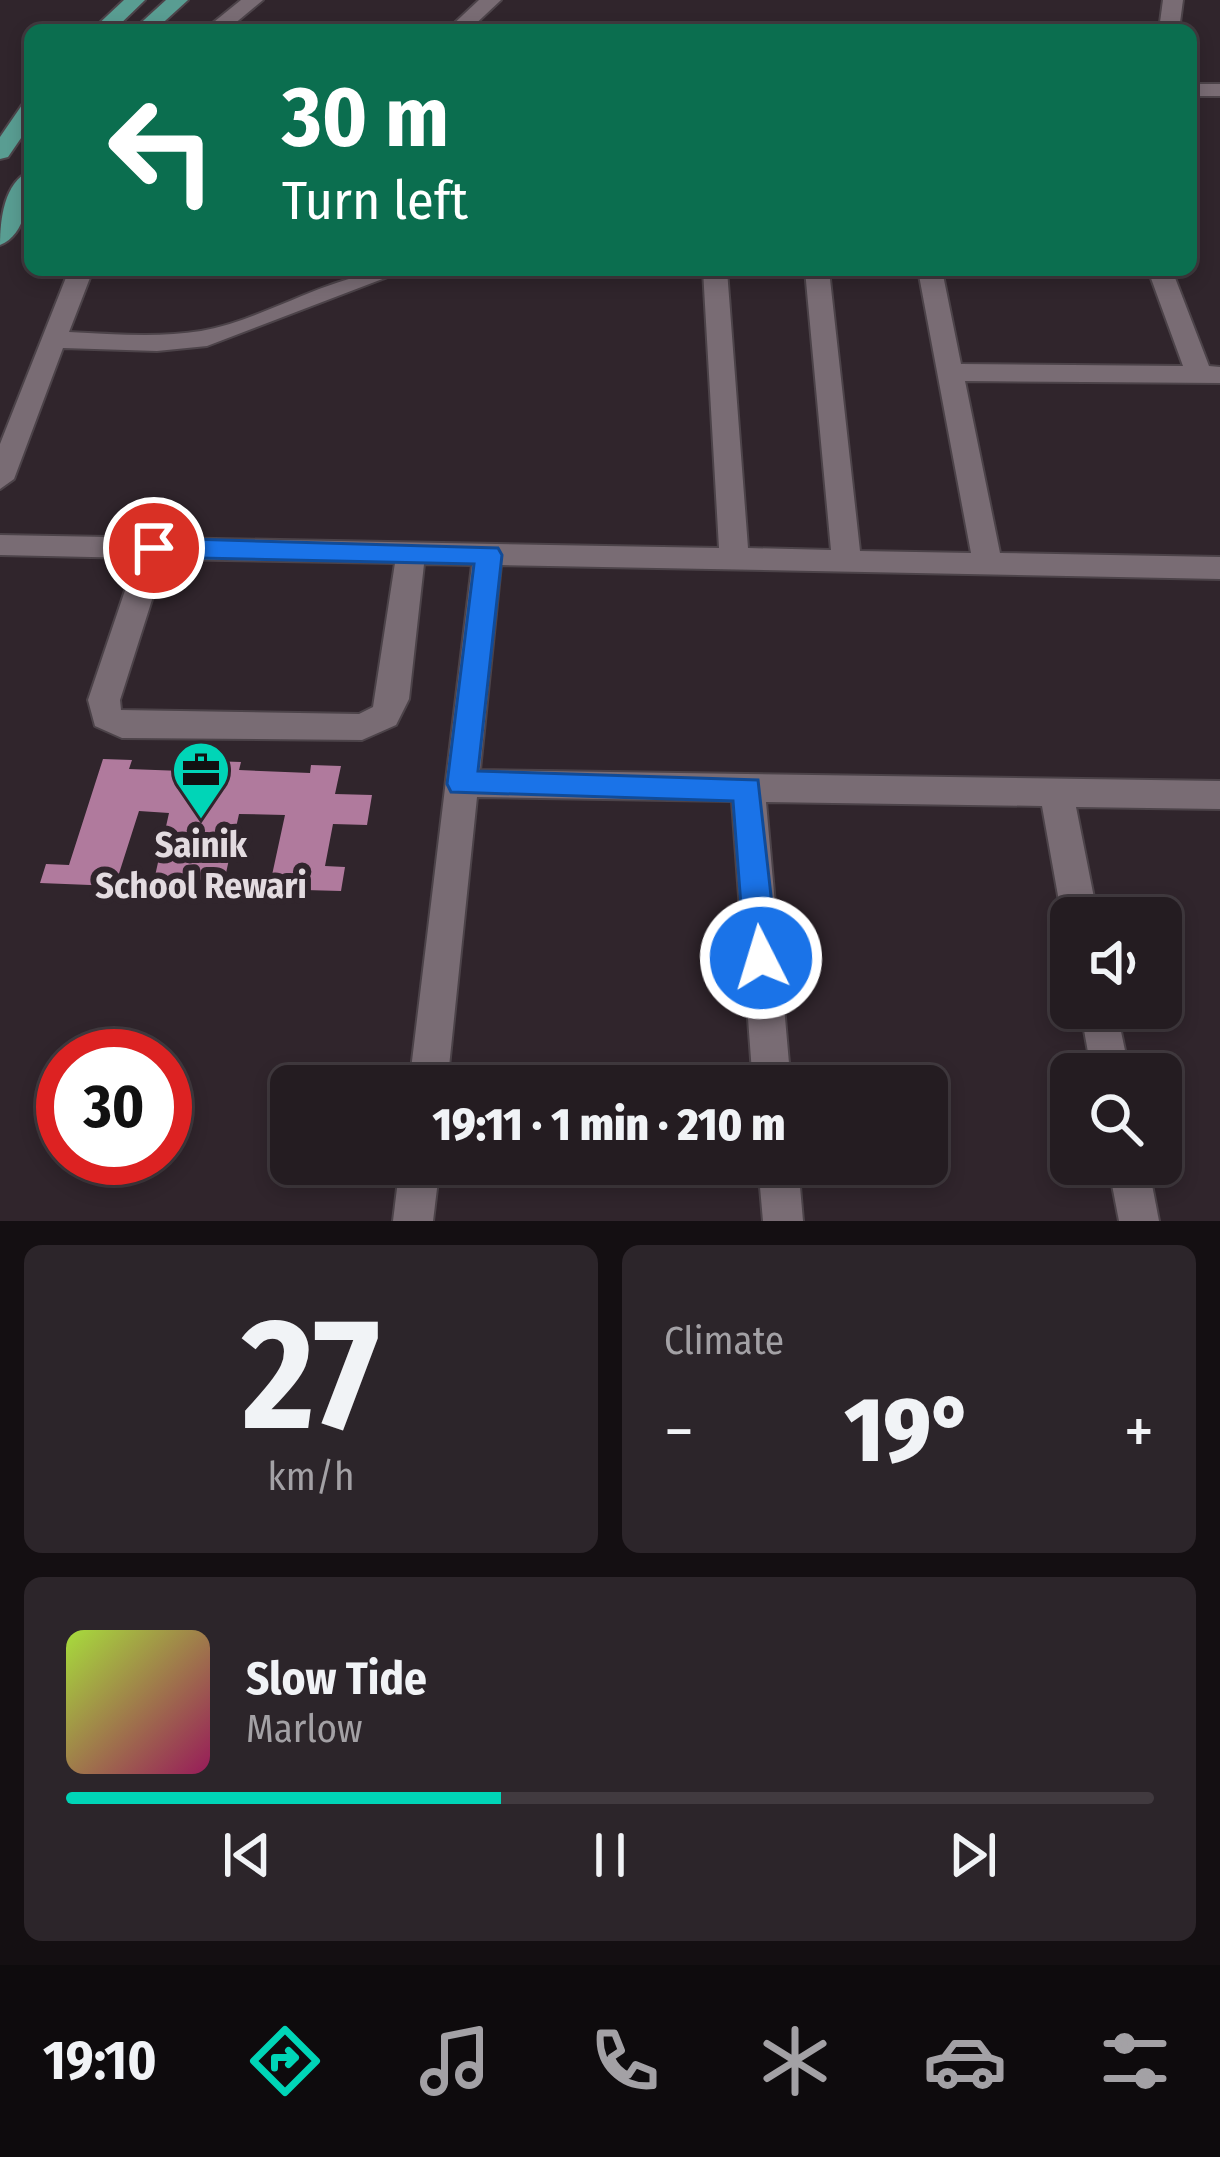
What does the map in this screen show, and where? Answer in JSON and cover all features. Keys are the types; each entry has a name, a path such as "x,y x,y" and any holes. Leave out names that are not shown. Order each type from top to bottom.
{"main road":[{"path":"109,24 135,0"},
{"path":"150,24 178,0"},
{"path":"0,152 24,118"},
{"path":"0,238 24,190"}],"street":[{"path":"222,24 253,0"},
{"path":"464,24 491,0"},
{"path":"0,479 79,276"},
{"path":"54,340 157,343 207,338 378,276"},
{"path":"715,276 734,560"},
{"path":"818,276 848,561"},
{"path":"931,276 987,561"},
{"path":"947,372 1209,375 1163,276"},
{"path":"0,545 1220,568"},
{"path":"154,548 104,700 106,717 122,725 362,727 385,716 393,699 411,553"},
{"path":"430,1065 488,555"},
{"path":"462,784 1220,795"},
{"path":"748,789 770,1065"},
{"path":"1056,791 1076,897"},
{"path":"413,1221 417,1185"},
{"path":"780,1185 783,1221"},
{"path":"1132,1185 1139,1221"}],"building":[{"path":"103,759 132,760 129,769 208,772 211,761 241,762 239,770 310,773 311,765 341,766 335,794 372,795 367,825 333,824 325,866 345,867 341,891 269,889 285,815 239,814 226,873 215,881 155,876 169,813 139,811 115,886 40,883 46,864 69,865"}],"place":[{"name":"Sainik School Rewari","path":"201,821"}],"route":[{"path":"154,548 488,555 462,784 748,789 761,958"}]}
